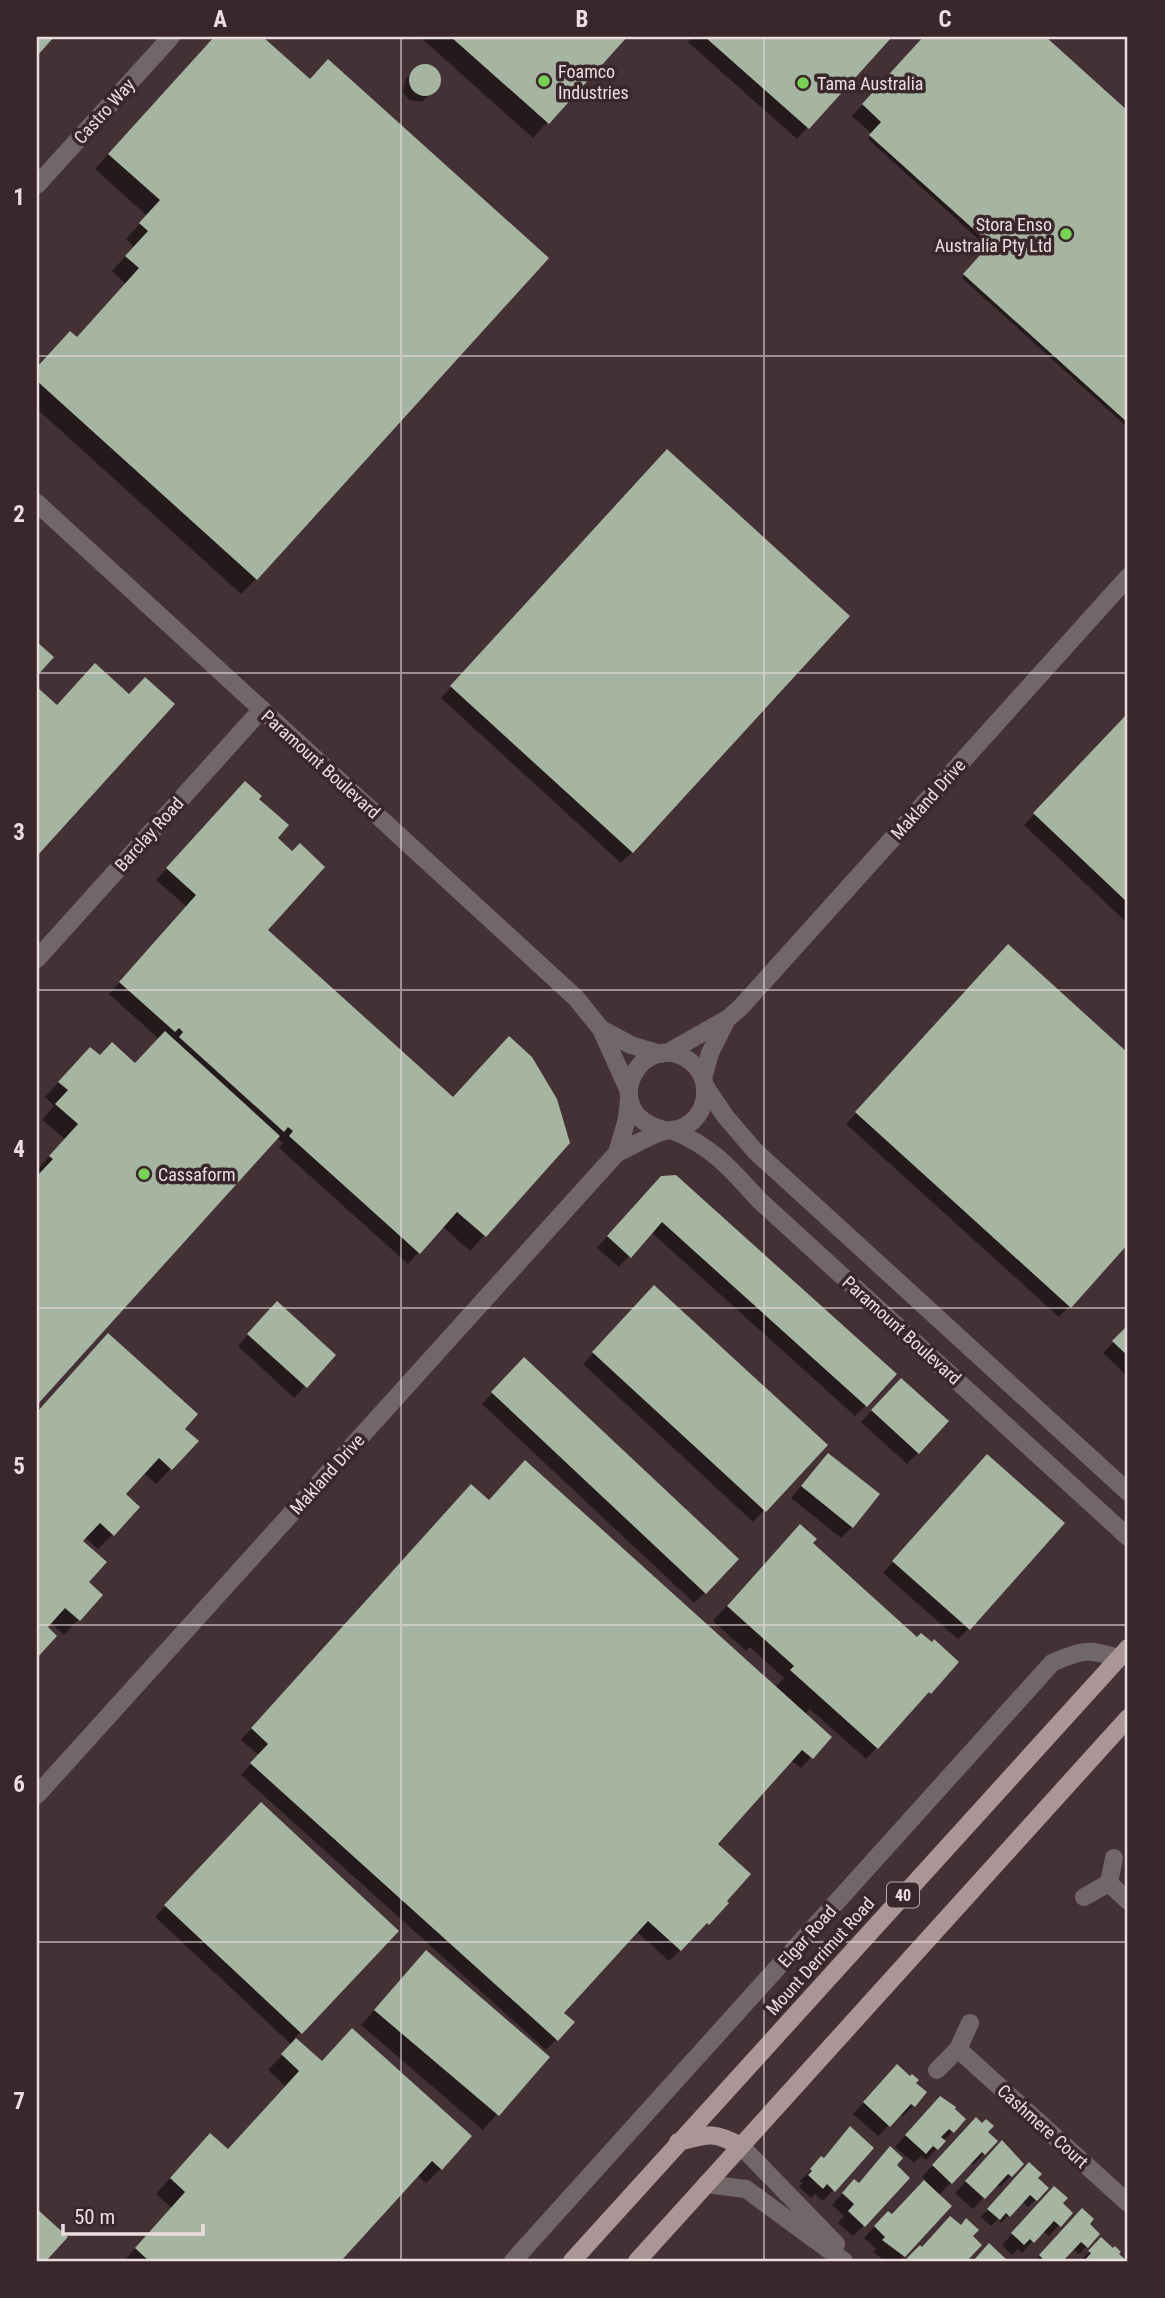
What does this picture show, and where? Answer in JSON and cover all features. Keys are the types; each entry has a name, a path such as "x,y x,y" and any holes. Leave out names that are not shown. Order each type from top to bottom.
{"main road":[{"name":"Mount Derrimut Road","path":"572,2261 1124,1653"},
{"path":"637,2261 1128,1718"},
{"path":"678,2142 707,2134 721,2135 741,2146"}],"street":[{"name":"Castro Way","path":"37,185 171,37"},
{"name":"Paramount Boulevard","path":"37,503 567,989 601,1029 629,1094"},
{"name":"Makland Drive","path":"664,1053 727,1019 761,985 1128,577"},
{"name":"Barclay Road","path":"37,959 262,709"},
{"name":"Makland Drive","path":"704,1082 710,1053 727,1019"},
{"name":"Paramount Boulevard","path":"601,1029 631,1045 664,1053"},
{"path":"664,1053 689,1060 698,1068 704,1082 705,1098 694,1120 683,1127 668,1130 652,1127 641,1121 634,1111 629,1094 632,1077 638,1066 648,1058 664,1053"},
{"name":"Paramount Boulevard","path":"704,1082 725,1116 755,1151 1126,1489"},
{"name":"Makland Drive","path":"617,1153 627,1119 629,1094"},
{"name":"Paramount Boulevard","path":"668,1130 701,1144 732,1167 760,1200 1128,1537"},
{"name":"Makland Drive","path":"37,1795 617,1153 668,1130"},
{"name":"Elgar Road","path":"513,2261 1052,1663 1069,1655 1092,1650 1124,1653"},
{"path":"1084,1898 1109,1883 1114,1858"},
{"path":"1109,1883 1128,1901"},
{"path":"937,2070 958,2049 971,2023"},
{"name":"Cashmere Court","path":"958,2049 1128,2203"},
{"path":"741,2146 852,2261"},
{"path":"706,2184 746,2189 844,2261"}],"building":[{"path":"37,37 54,37 37,56"},
{"path":"214,37 263,37 310,79 328,59 549,258 257,580 37,381 37,367 70,331 77,337 139,268 125,256 148,231 139,223 160,200 108,154"},
{"name":"Foamco Industries","path":"451,37 627,37 549,124"},
{"name":"Tama Australia","path":"705,37 892,37 809,129"},
{"name":"Stora Enso Australia Pty Ltd","path":"923,37 1046,37 1128,111 1128,423 963,274 990,244 869,135 881,122 862,104"},
{"path":"425,64 437,68 441,80 437,92 425,96 413,92 409,80 413,68"},
{"path":"667,449 850,616 633,853 450,686"},
{"path":"37,642 54,657 37,676"},
{"path":"95,663 129,694 145,677 175,704 37,856 37,687 57,705"},
{"path":"1128,713 1128,903 1033,813"},
{"path":"245,781 262,796 259,799 289,825 278,838 292,851 300,843 325,867 268,930 453,1097 509,1036 532,1057 557,1099 570,1143 486,1237 457,1212 420,1254 289,1136 293,1131 288,1127 284,1132 179,1037 183,1032 179,1028 175,1032 119,982 196,895 166,868"},
{"path":"1008,944 1128,1053 1128,1244 1071,1308 855,1112"},
{"path":"165,1031 280,1136 37,1405 37,1176 53,1159 49,1156 78,1124 55,1104 68,1090 58,1082 90,1047 100,1055 112,1042 135,1063"},
{"path":"676,1175 897,1374 867,1407 662,1222 631,1258 607,1236 661,1176"},
{"path":"654,1285 828,1445 766,1512 592,1352"},
{"path":"277,1301 336,1355 307,1388 247,1334"},
{"path":"1128,1325 1128,1356 1112,1341"},
{"path":"108,1333 198,1414 185,1429 199,1441 172,1470 159,1458 126,1494 140,1507 114,1536 100,1523 83,1541 107,1562 89,1582 103,1595 80,1621 65,1608 48,1627 57,1636 37,1658 37,1412"},
{"path":"524,1357 739,1559 706,1594 491,1392"},
{"path":"901,1378 949,1421 919,1454 871,1410"},
{"path":"828,1453 880,1494 853,1528 801,1486"},
{"path":"987,1454 1065,1523 970,1630 892,1561"},
{"path":"525,1460 832,1737 813,1759 802,1750 718,1844 751,1874 727,1901 729,1903 681,1951 648,1921 564,2013 575,2022 558,2041 250,1763 268,1744 251,1728 471,1484 489,1500"},
{"path":"800,1524 817,1539 813,1543 917,1637 921,1633 932,1642 934,1639 959,1662 878,1749 790,1670 794,1666 727,1606"},
{"path":"261,1802 399,1931 302,2034 164,1905"},
{"path":"426,1950 550,2057 499,2116 374,2010"},
{"path":"352,2028 472,2136 442,2170 432,2161 341,2261 149,2261 135,2248 185,2192 170,2178 210,2133 228,2149 299,2071 281,2054 296,2038 322,2061"},
{"path":"897,2064 919,2080 916,2083 927,2092 915,2107 911,2104 890,2127 863,2102"},
{"path":"940,2096 956,2107 966,2119 954,2133 949,2129 941,2137 946,2141 938,2150 933,2146 926,2154 905,2135"},
{"path":"976,2117 982,2123 986,2119 994,2126 988,2132 998,2141 985,2155 982,2152 952,2184 932,2165"},
{"path":"850,2126 874,2148 835,2192 827,2184 823,2189 808,2175 812,2171 810,2169 821,2156 824,2158"},
{"path":"1002,2140 1024,2164 1012,2177 1008,2174 985,2199 965,2181"},
{"path":"890,2146 903,2158 897,2165 910,2178 865,2227 848,2211 854,2204 842,2193 854,2179 859,2183"},
{"path":"1029,2162 1042,2174 1038,2178 1049,2188 1037,2201 1030,2195 1010,2217 1006,2213 1000,2220 987,2209"},
{"path":"924,2180 952,2206 905,2257 882,2240 885,2237 874,2226 888,2211 892,2214"},
{"path":"1054,2186 1068,2198 1063,2203 1073,2213 1061,2227 1054,2221 1034,2243 1030,2239 1024,2245 1011,2233"},
{"path":"1082,2208 1094,2219 1090,2224 1100,2234 1088,2248 1081,2242 1063,2261 1045,2261 1039,2255"},
{"path":"37,2209 68,2237 46,2261 37,2261"},
{"path":"950,2216 961,2225 966,2218 979,2230 973,2236 982,2245 967,2261 910,2261 907,2258 920,2245 922,2247"},
{"path":"1101,2237 1113,2248 1115,2246 1127,2261 1084,2261 1091,2253 1088,2251"},
{"path":"989,2243 1006,2259 973,2261"}],"place":[{"name":"Foamco Industries","path":"544,81"},
{"name":"Tama Australia","path":"803,83"},
{"name":"Stora Enso Australia Pty Ltd","path":"1066,234"},
{"name":"Cassaform","path":"144,1174"}]}
